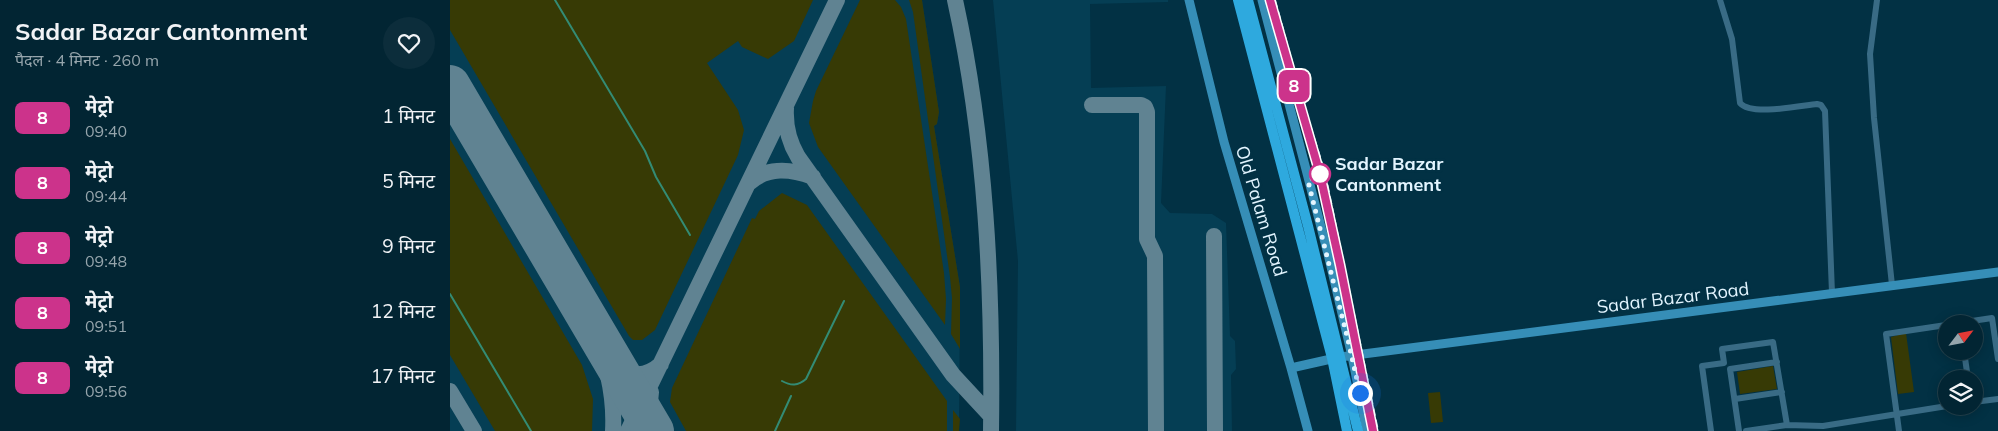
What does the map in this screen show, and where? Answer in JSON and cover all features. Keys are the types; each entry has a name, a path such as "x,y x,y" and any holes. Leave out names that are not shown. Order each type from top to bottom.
{"main road":[{"path":"1238,0 1336,358 1358,431"},
{"path":"1248,0 1308,226 1336,358 1347,431"}],"street":[{"name":"Old Palam Road","path":"1188,0 1224,142 1308,431"},
{"path":"1262,0 1352,356 1367,431"},
{"path":"1720,0 1732,39 1740,103 1744,108 1750,110 1770,109 1817,104 1821,105 1825,111 1832,293"},
{"path":"1877,0 1870,54 1874,118 1892,286"},
{"name":"Sadar Bazar Road","path":"1291,368 1336,358 1998,272"},
{"path":"1983,319 1992,318 1998,359"},
{"path":"1899,431 1886,334 1938,326"},
{"path":"1739,431 1730,368 1724,363 1722,349 1773,342 1787,425"},
{"path":"1730,368 1777,362"},
{"path":"1711,431 1702,366 1724,363"},
{"path":"1735,399 1782,392"},
{"path":"1983,401 1998,399"},
{"path":"1746,431 1787,425 1823,426 1938,407"}],"shaded area":[{"path":"450,0 922,0 939,112 937,124 934,126 960,287 959,431 450,431"},
{"path":"450,0 813,0 794,41 768,59 742,47 738,41 707,63 738,110 744,130 738,155 655,330 642,340 633,340 629,336 450,30"},
{"path":"860,0 895,0 901,7 906,19 944,273 945,325 818,147 809,123 816,91"},
{"path":"909,0 922,0 939,112 937,124 934,126 960,287 960,349 951,334 952,298 950,277 913,12"},
{"path":"993,0 1168,0 1168,2 1090,4 1091,88 1166,86 1161,203 1170,213 1212,214 1226,223 1230,336 1235,341 1236,369 1231,375 1232,431 1016,431 1018,261"},
{"path":"450,139 582,365 593,399 592,431 495,431 450,355"},
{"path":"782,193 807,205 947,401 947,431 686,431 670,402 672,388 752,218 755,219 759,211"},
{"path":"1906,333 1914,392 1898,394 1891,337"},
{"path":"1773,366 1777,389 1740,394 1737,372"},
{"path":"1440,392 1443,422 1431,423 1428,393"},
{"path":"953,410 960,419 959,431 953,431"}],"waterway":[{"path":"555,0 645,151 656,177 690,235"},
{"path":"450,294 531,431"},
{"path":"782,381 794,384 806,379 844,301"},
{"path":"775,431 791,396"}],"taxiway":[{"path":"628,431 837,0"},
{"path":"955,0 966,53 981,160 991,323 991,431"},
{"path":"1092,105 1141,105 1145,107 1147,112 1147,239 1155,256 1156,431"},
{"path":"786,108 788,133 798,157 953,375 991,416"},
{"path":"749,183 764,174 780,171 796,172 813,177"},
{"path":"1214,236 1215,431"},
{"path":"592,329 609,378 613,404 613,431"},
{"path":"614,364 626,371 638,374 649,372 661,364"},
{"path":"450,391 474,431"},
{"path":"651,392 649,412 655,431"}],"runway":[{"path":"450,85 654,431"}],"railway":[{"path":"1275,0 1304,106 1325,173 1378,431"}],"metro line":[{"name":"8","path":"1270,0 1320,174 1373,431"}],"place":[{"name":"Sadar Bazar Cantonment","path":"1320,174"}],"route":[{"path":"1320,174 1308,181 1328,254 1360,393"}]}
